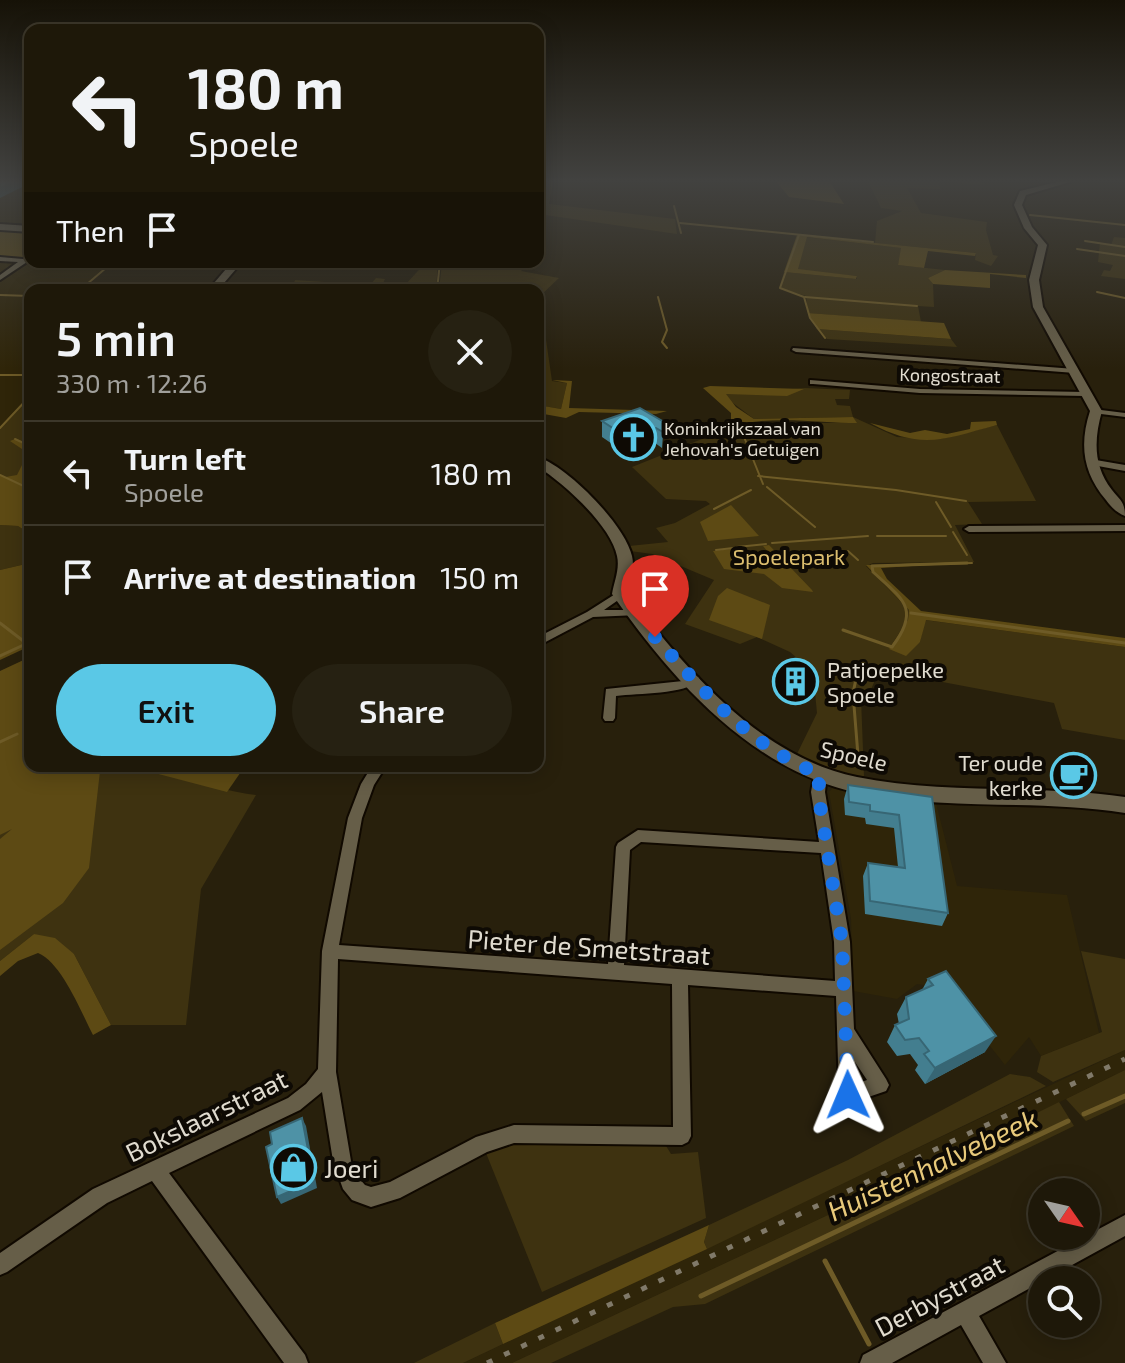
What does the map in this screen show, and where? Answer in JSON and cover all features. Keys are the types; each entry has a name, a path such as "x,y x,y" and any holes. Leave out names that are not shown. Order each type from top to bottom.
{"street":[{"path":"1041,243 1043,245 1034,280 1038,307 1096,411 1088,447 1090,462 1102,489 1125,512"},
{"path":"0,259 24,259"},
{"path":"0,278 24,261"},
{"path":"218,284 232,268"},
{"path":"823,340 832,353"},
{"path":"796,350 1075,371"},
{"name":"Kongostraat","path":"813,382 891,390 1085,394"},
{"path":"1096,411 1125,415"},
{"path":"1090,462 1125,468"},
{"path":"544,465 575,488 624,551 625,564 620,594 591,614 544,639"},
{"path":"969,529 1125,528"},
{"name":"Spoele","path":"620,594 710,698 769,748 820,774 877,788 1045,796 1125,805"},
{"path":"591,614 634,613"},
{"path":"609,718 610,692 670,687 694,680"},
{"path":"375,772 355,818 330,951 327,1072 342,1161 350,1182 359,1193 371,1197 393,1191 483,1144 514,1134 682,1136 680,977"},
{"path":"820,774 818,792 842,942 846,1032"},
{"path":"616,972 623,847 629,840 638,836 828,848"},
{"name":"Pieter de Smetstraat","path":"330,951 844,989"},
{"name":"Bokslaarstraat","path":"0,1265 73,1212 155,1169 294,1104 312,1090 327,1072"},
{"path":"155,1169 297,1363"},
{"name":"Derbystraat","path":"871,1363 1122,1231"},
{"path":"966,1314 995,1363"}],"shaded area":[{"path":"0,243 24,243 24,259 0,257"},
{"path":"794,243 805,243 798,269 857,276 856,279 784,272"},
{"path":"855,243 976,253 975,256 928,251 924,268 898,265 901,248"},
{"path":"0,257 24,259 24,268 104,268 86,284 24,284 24,401 0,427"},
{"path":"945,270 1026,275 1026,278 990,274 990,288 933,284 928,278"},
{"path":"808,313 944,323 951,339 817,329"},
{"path":"552,380 572,381 569,408 667,411 656,414 579,412 566,418 544,414 544,406 561,409 567,383"},
{"path":"703,388 804,389 787,396 726,394 736,407 754,419 853,417 857,423 775,420 731,428 731,413"},
{"path":"996,421 997,425 933,440 904,437 870,423 910,433 925,430 947,434 970,429 971,422"},
{"path":"15,439 24,443 24,450 10,441"},
{"path":"24,461 24,530 18,526 0,525 0,475 17,475"},
{"path":"731,505 759,536 708,541 700,522"},
{"path":"769,545 813,592 782,588 764,574 724,569 713,551 731,549 741,566 777,563 763,546"},
{"path":"974,562 881,568 887,579 921,611 1125,638 1125,647 926,620 920,642 906,656 889,649 908,620 909,610 866,565"},
{"path":"24,564 24,649 0,660 0,570"},
{"path":"727,588 770,605 762,639 709,620 718,596"},
{"path":"24,660 24,772 100,772 89,868 63,903 0,950 0,839 12,829 0,835 0,671"},
{"path":"151,772 241,772 227,792"},
{"path":"833,788 936,803 957,886 1067,895 1099,1033 1041,1056 1029,1037 1005,1065 944,988 917,984 897,999 853,991 851,919 829,792"},
{"path":"34,934 55,938 74,954 111,1025 93,1035 63,977 47,958 38,953 18,961 0,976 0,961"},
{"path":"1125,1050 1125,1070 877,1192 512,1363 463,1363"},
{"path":"709,1225 704,1242 707,1249 503,1344 495,1323"}],"green space":[{"path":"804,243 855,243 902,248 898,265 945,270 928,278 933,284 934,307 918,306 921,322 808,313 806,296 779,288 784,272 857,279 857,276 797,270"},
{"path":"875,243 990,243 993,255 998,256 991,266 975,260 976,253"},
{"path":"1100,243 1125,243 1125,279 1101,276 1113,265 1098,262"},
{"path":"421,268 438,268 436,284 406,284"},
{"path":"441,268 524,268 521,271 559,278 544,292 544,284 440,284"},
{"path":"376,278 385,279 383,283 406,284 371,284"},
{"path":"295,280 355,284 294,284"},
{"path":"544,326 552,381 567,383 561,409 544,406"},
{"path":"817,329 951,339 957,347 827,339"},
{"path":"805,388 850,390 849,399 835,399 837,405 850,406 853,417 754,419 725,397 726,394"},
{"path":"24,401 24,443 15,439 24,449 24,462 18,476 0,475 0,427"},
{"name":"Spoelepark","path":"853,417 897,437 941,439 997,425 1036,501 968,502 982,524 955,525 974,562 873,563 866,566 909,610 908,620 889,649 920,642 925,620 1125,647 1125,740 1062,729 1054,703 879,670 868,697 861,698 864,776 855,777 854,780 795,758 817,713 813,672 790,652 757,637 740,644 685,624 714,580 652,554 630,551 629,546 668,542 656,528 675,523 710,504 706,501 666,499 632,467 742,423 856,423"},
{"path":"0,525 18,526 24,530 24,564 0,570"},
{"path":"98,772 154,772 256,795 201,889 186,1025 111,1025 74,954 34,934 0,961 0,835"},
{"path":"1081,951 1125,959 1125,1050 1053,1082 1037,1072 1041,1056 1102,1032"},
{"path":"1125,1070 1125,1103 1086,1121 1066,1099"},
{"path":"1010,1074 1030,1077 1046,1086 707,1249 704,1242 709,1225 848,1160"},
{"path":"1059,1102 1074,1126 705,1304 673,1307 551,1363 512,1363 877,1192"},
{"path":"516,1140 663,1141 671,1154 698,1152 706,1218 542,1292 486,1153"},
{"path":"495,1323 503,1344 463,1363 414,1363"}],"building":[{"path":"640,408 664,422 663,432 656,428 628,438 602,421"},
{"path":"804,661 816,674 798,687 780,672"},
{"path":"848,785 932,797 948,913 870,901 868,863 905,868 899,815 870,811 870,805 849,802"},
{"path":"946,971 996,1036 935,1068 924,1054 929,1051 919,1038 905,1040 895,1025 909,1019 906,997 933,985 928,979"},
{"name":"Joeri","path":"302,1118 314,1181 277,1197 266,1147 272,1144 270,1132"}],"waterway":[{"path":"796,243 780,288 804,297 810,318 825,338"},
{"path":"1096,243 1125,247"},
{"path":"1077,249 1125,256"},
{"path":"87,284 106,268"},
{"path":"438,284 439,268"},
{"path":"1097,292 1125,298"},
{"path":"0,295 24,296"},
{"path":"658,297 667,330 662,342 667,348"},
{"path":"805,297 917,306"},
{"path":"0,375 24,375"},
{"path":"0,428 24,402"},
{"path":"738,422 760,476"},
{"path":"15,439 24,443"},
{"path":"0,475 24,486"},
{"path":"760,476 896,490 966,501"},
{"path":"760,476 763,484"},
{"path":"767,487 815,527"},
{"path":"714,509 751,490"},
{"path":"936,502 951,527"},
{"path":"953,532 967,555"},
{"path":"772,543 868,536"},
{"path":"877,536 946,536"},
{"path":"737,547 766,544"},
{"path":"716,550 733,548"},
{"path":"848,551 858,560"},
{"path":"930,564 967,563"},
{"path":"930,564 972,563"},
{"path":"843,630 892,647 905,623 905,605 873,572 872,566 930,564"},
{"path":"900,565 930,564"},
{"path":"911,613 1125,643"},
{"path":"0,623 24,641"},
{"path":"0,656 24,645"},
{"path":"856,679 853,693 859,768"},
{"path":"0,742 17,734"},
{"name":"Huistenhalvebeek","path":"1084,1114 1125,1096"},
{"name":"Huistenhalvebeek","path":"701,1296 1068,1121"},
{"name":"Huistenhalvebeek","path":"825,1261 869,1344"}],"railway":[{"path":"487,1363 1125,1059"}],"place":[{"name":"Koninkrijkszaal van Jehovah's Getuigen","path":"633,438"},
{"name":"Patjoepelke Spoele","path":"796,682"},
{"name":"Ter oude kerke","path":"1074,775"},
{"name":"Joeri","path":"293,1167"}],"route":[{"path":"655,637 710,698 757,739 788,760 820,774 818,792 842,942 848,1095"}]}
